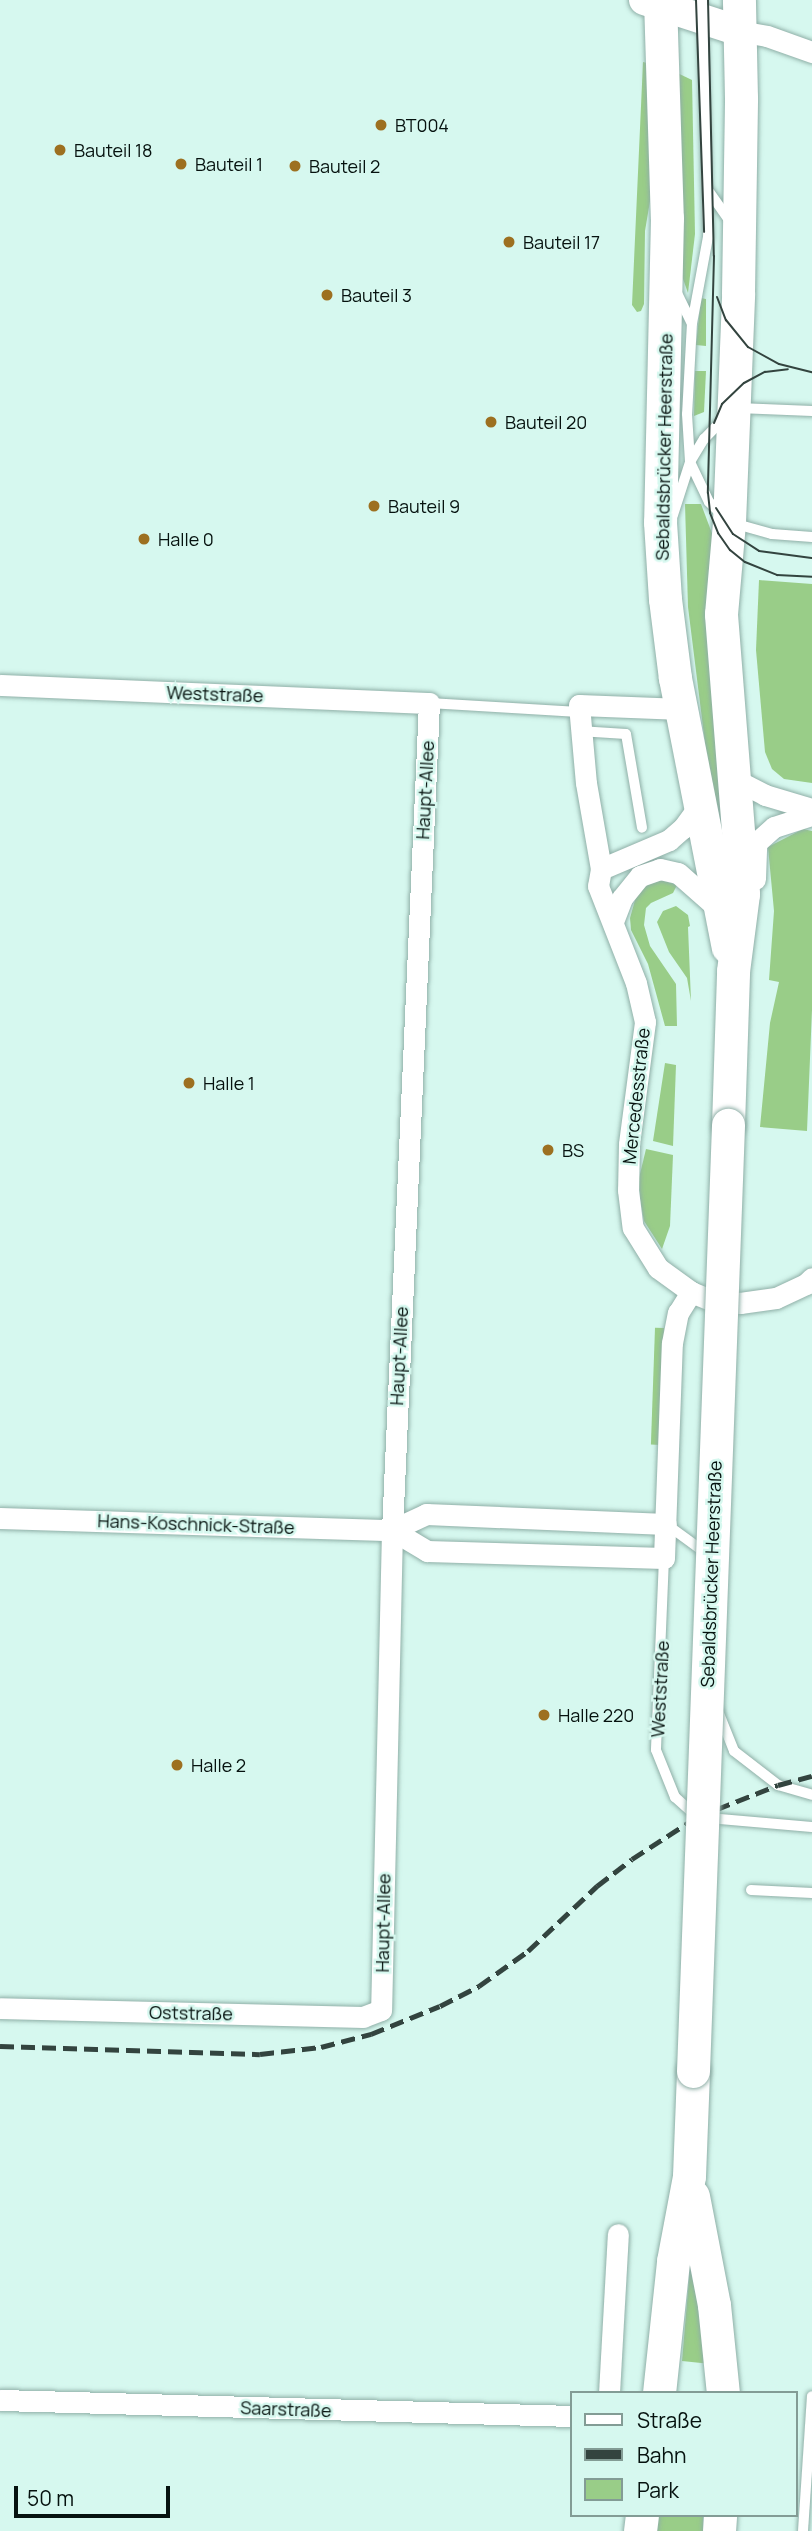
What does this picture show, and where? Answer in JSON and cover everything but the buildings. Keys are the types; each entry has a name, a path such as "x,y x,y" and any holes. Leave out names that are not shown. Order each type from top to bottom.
{"main road":[{"name":"Sebaldsbrücker Heerstraße","path":"655,2 667,271 662,551 664,598 701,803 732,902"},
{"name":"Sebaldsbrücker Heerstraße","path":"659,2391 673,2261 689,2176 733,971 736,780 721,614 729,522 739,233 730,14"},
{"name":"Sebaldsbrücker Heerstraße","path":"689,2176 714,2305 723,2391"}],"street":[{"path":"655,2 730,14 812,52"},
{"name":"Weststraße","path":"0,685 429,703"},
{"name":"Haupt-Allee","path":"381,2010 391,1530 429,703"},
{"path":"579,722 579,705 682,709"},
{"name":"Mercedesstraße","path":"579,722 601,869 598,886 602,901 614,919 636,983 645,1022 628,1167 633,1228 659,1269 691,1292 711,1300 752,1301 776,1298 806,1284 812,1278"},
{"path":"736,780 765,795 812,808"},
{"path":"601,869 669,840 683,828 701,803"},
{"path":"614,919 622,898 640,876 660,869 678,873 732,902 755,882 757,843 774,827 812,815"},
{"path":"664,1558 672,1343 678,1314 691,1292"},
{"name":"Hans-Koschnick-Straße","path":"0,1518 391,1530 426,1514 666,1524"},
{"name":"Hans-Koschnick-Straße","path":"391,1530 427,1551 664,1558"},
{"name":"Oststraße","path":"0,2008 363,2017 381,2010"},
{"path":"610,2391 618,2234"},
{"name":"Saarstraße","path":"0,2400 570,2416"}],"lane":[{"path":"730,14 707,189 708,237 691,323 687,414 690,462 709,502 729,522 772,534 812,537"},
{"path":"707,189 739,233"},
{"path":"667,271 691,323"},
{"path":"662,551 690,462 704,439 734,408 812,411"},
{"path":"429,703 579,722 626,734 642,828"},
{"path":"666,1524 704,1551 718,1712 734,1751 778,1785 812,1795"},
{"name":"Weststraße","path":"664,1558 656,1750 676,1797 697,1817 812,1827"},
{"path":"751,1890 812,1894"},
{"path":"803,2531 812,2396"}],"green space":[{"path":"643,62 647,63 652,189 645,231 644,304 641,311 637,312 632,305"},
{"path":"669,69 692,80 695,234 688,293 678,265"},
{"path":"701,298 706,299 706,346 696,345"},
{"path":"695,371 706,371 704,412 694,416"},
{"path":"685,504 701,504 713,536 728,859 707,759 688,607"},
{"path":"759,580 812,584 812,783 784,779 772,769 765,752 756,650"},
{"path":"803,829 812,831 812,1010 807,1131 760,1127 770,1023 779,982 769,980 774,911 768,847"},
{"path":"659,879 677,885 673,893 646,908 644,925 650,946 676,984 677,1026 665,1026 648,964 631,930 630,918 637,893 643,886"},
{"path":"676,906 688,915 690,926 691,1001 687,978 669,952 657,922 663,911"},
{"path":"665,1063 676,1065 673,1146 653,1141"},
{"path":"646,1149 673,1155 670,1226 662,1249 644,1221 640,1199 639,1178"},
{"path":"655,1328 664,1328 660,1445 651,1445"},
{"path":"690,2267 711,2364 682,2361"},
{"path":"654,2517 703,2517 703,2531 654,2531"}],"tram line":[{"path":"696,0 704,232"},
{"path":"708,0 714,256 708,493 710,513 718,533 730,550 745,562 777,575 812,577"},
{"path":"717,297 726,320 748,347 779,364 812,372"},
{"path":"714,423 722,404 744,383 765,372 788,369"},
{"path":"716,508 733,534 759,551 812,558"}],"railway":[{"path":"0,2046 260,2054 321,2047 371,2034 440,2006 479,1986 528,1951 597,1886 632,1859 697,1817 778,1785 812,1776"}],"place":[{"name":"BT004","path":"381,125"},
{"name":"Bauteil 18","path":"60,150"},
{"name":"Bauteil 1","path":"181,164"},
{"name":"Bauteil 2","path":"295,166"},
{"name":"Bauteil 17","path":"509,242"},
{"name":"Bauteil 3","path":"327,295"},
{"name":"Bauteil 20","path":"491,422"},
{"name":"Bauteil 9","path":"374,506"},
{"name":"Halle 0","path":"144,539"},
{"name":"Halle 1","path":"189,1083"},
{"name":"BS","path":"548,1150"},
{"name":"Halle 220","path":"544,1715"},
{"name":"Halle 2","path":"177,1765"}]}
